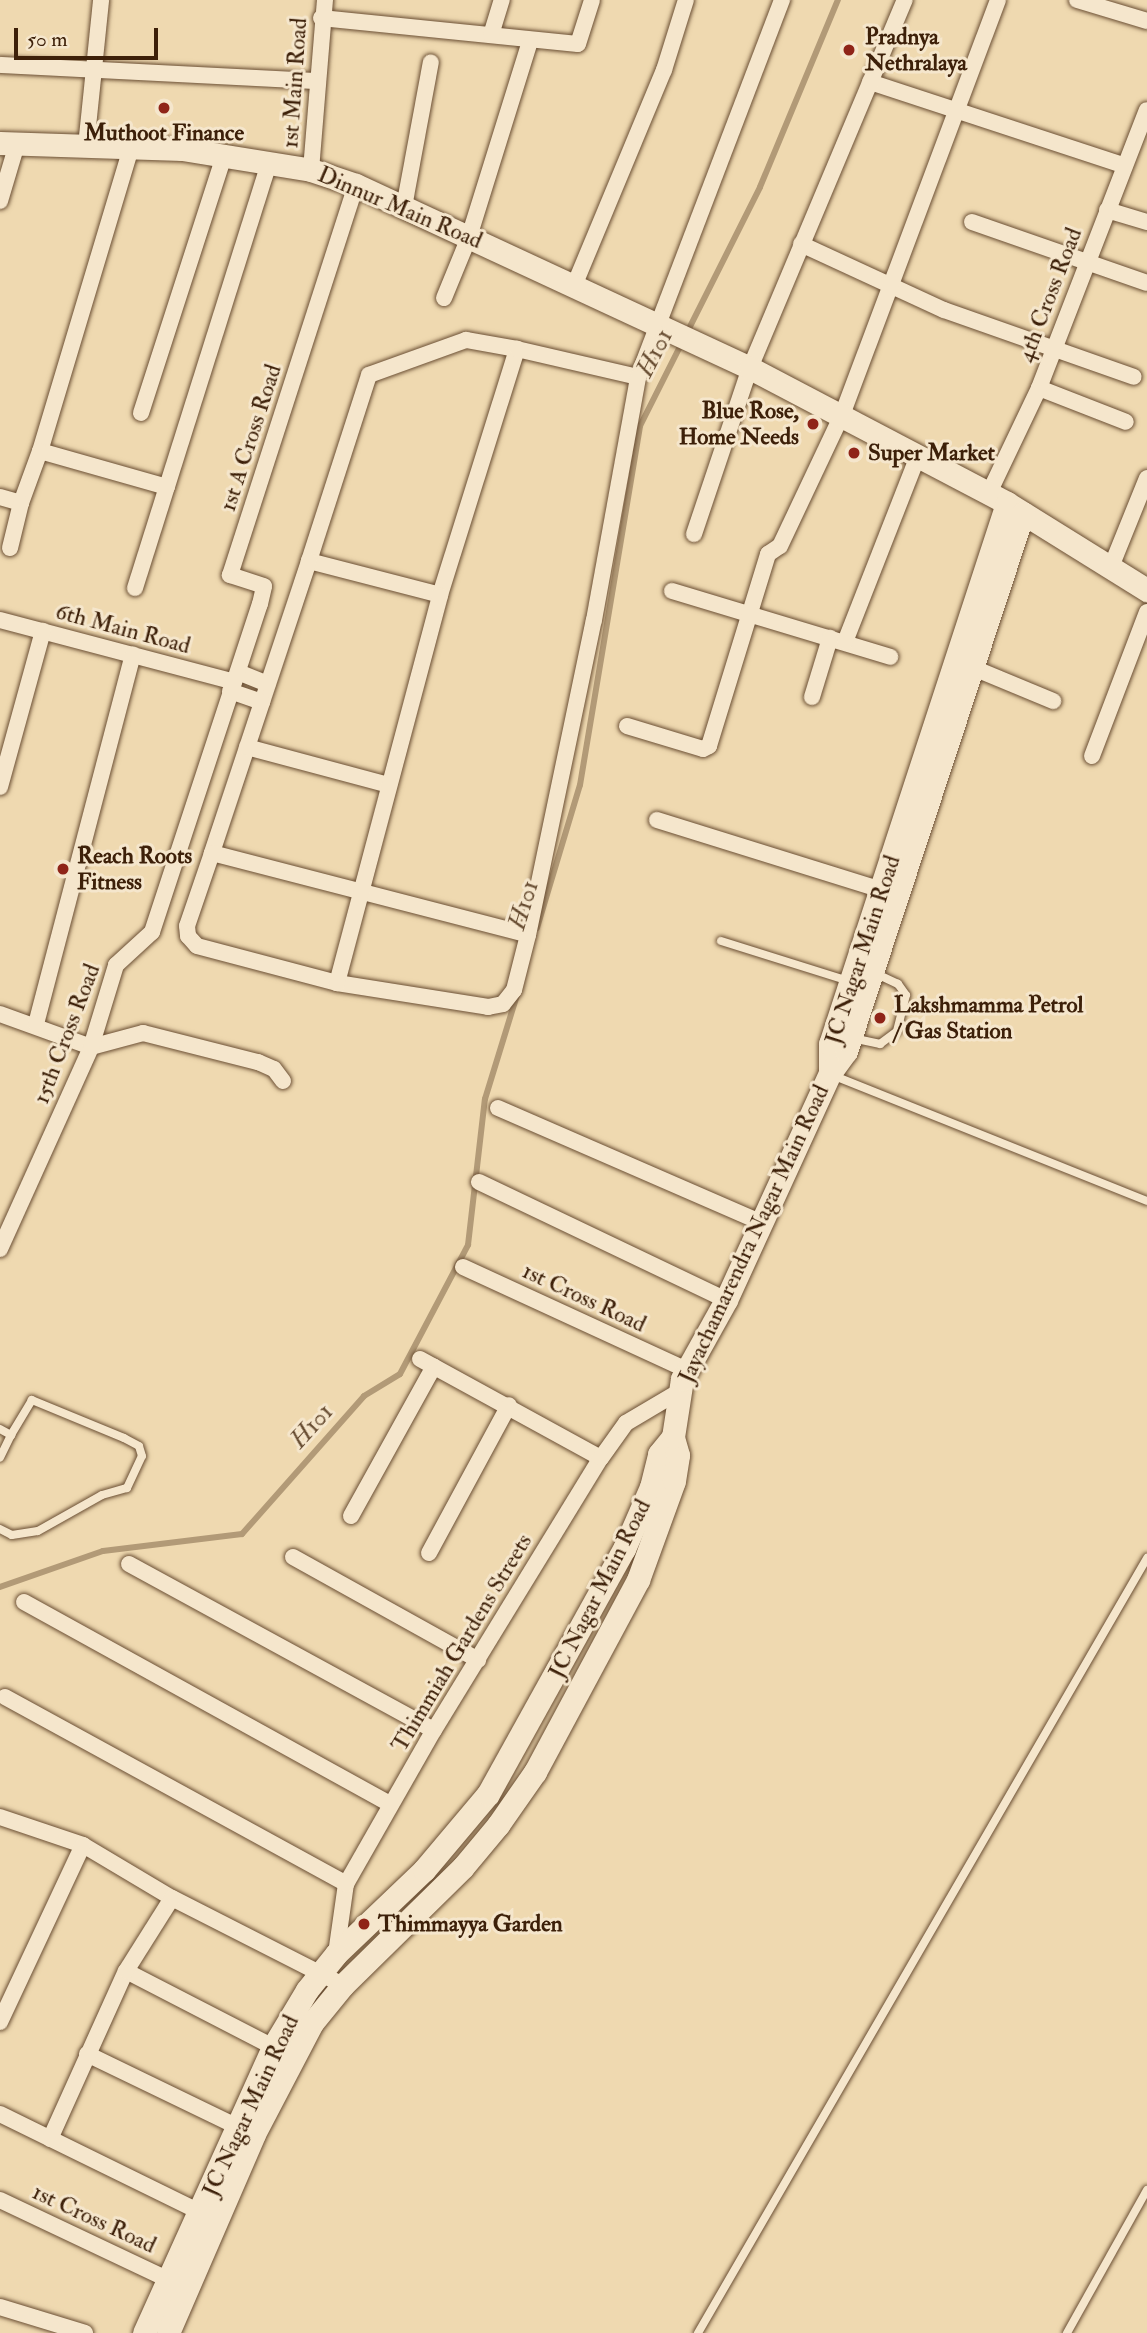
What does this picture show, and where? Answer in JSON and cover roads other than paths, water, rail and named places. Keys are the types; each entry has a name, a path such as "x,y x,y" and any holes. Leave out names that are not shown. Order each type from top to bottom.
{"main road":[{"name":"Dinnur Main Road","path":"8,143 131,148 224,156 311,170 356,185 750,368"},
{"path":"750,368 1006,503 1147,590"},
{"name":"JC Nagar Main Road","path":"936,750 971,667 1006,503"},
{"name":"JC Nagar Main Road","path":"830,1073 830,1044 861,973 891,893 936,750 1006,503"},
{"name":"JC Nagar Main Road","path":"830,1073 851,1038 861,973"},
{"name":"Jayachamarendra Nagar Main Road","path":"673,1437 683,1380 763,1223 830,1073"},
{"name":"JC Nagar Main Road","path":"168,2333 238,2127 273,2047 321,1972 336,1954 424,1870 488,1794 624,1549 659,1454 673,1437"},
{"name":"JC Nagar Main Road","path":"144,2333 169,2280 209,2217 312,2023 343,1985 463,1867 534,1772 638,1580 674,1481 678,1455 673,1437"}],"street":[{"path":"86,146 101,0"},
{"name":"1st Main Road","path":"311,170 321,18 325,0"},
{"path":"491,35 502,0"},
{"path":"321,18 578,44 592,0"},
{"path":"574,285 664,70 686,0"},
{"path":"638,377 466,340 369,375 187,926 188,936 197,946 337,983 488,1007 503,1004 514,990 528,936 594,620 638,377 782,0"},
{"path":"694,534 750,368 905,0"},
{"path":"627,726 703,749 709,746 768,554 780,546 842,415 959,113 998,0"},
{"path":"1077,0 1147,21"},
{"path":"444,299 469,237 530,41"},
{"path":"404,207 431,62"},
{"path":"0,65 94,72 317,81"},
{"path":"870,82 1125,166"},
{"name":"4th Cross Road","path":"1006,503 1053,346 1147,110"},
{"path":"0,201 8,143"},
{"path":"10,548 21,503 40,451 131,148"},
{"path":"141,413 224,156"},
{"path":"135,588 269,162"},
{"name":"1st A Cross Road","path":"234,682 264,586 230,575 356,185"},
{"path":"1107,209 1147,222"},
{"path":"972,222 1147,283"},
{"path":"801,244 892,289 1134,377"},
{"path":"337,983 440,595 517,349"},
{"path":"1039,388 1126,422"},
{"path":"40,451 167,487"},
{"path":"812,696 918,456"},
{"path":"1111,568 1147,478"},
{"path":"0,497 21,503"},
{"path":"309,561 440,595"},
{"path":"672,591 890,657"},
{"path":"1092,756 1147,612"},
{"name":"6th Main Road","path":"0,620 234,682"},
{"path":"0,787 5,752 43,631"},
{"path":"36,1024 133,655"},
{"path":"971,667 1053,701"},
{"path":"234,682 268,684"},
{"path":"234,682 262,702"},
{"name":"15th Cross Road","path":"0,1249 91,1047 116,965 152,932 234,682"},
{"path":"247,747 389,785"},
{"path":"657,820 891,893"},
{"path":"212,853 528,936"},
{"path":"0,1014 36,1024 91,1047 143,1033 258,1062 275,1069 283,1081"},
{"path":"498,1108 763,1223"},
{"path":"479,1182 726,1300"},
{"name":"1st Cross Road","path":"463,1267 683,1380"},
{"path":"351,1517 427,1362 601,1458"},
{"name":"Thimmiah Gardens Streets","path":"336,1954 346,1884 434,1730 601,1458 626,1423 683,1380"},
{"path":"429,1553 509,1405"},
{"path":"293,1557 478,1660"},
{"path":"129,1564 434,1730"},
{"path":"24,1602 391,1805"},
{"path":"5,1698 346,1884"},
{"path":"0,1817 83,1845 172,1898 343,1985"},
{"path":"0,2022 83,1845"},
{"path":"50,2139 126,1970 172,1898"},
{"path":"126,1970 273,2047"},
{"path":"87,2054 238,2127"},
{"path":"0,2113 209,2217"},
{"name":"1st Cross Road","path":"0,2200 169,2280"},
{"path":"0,2307 85,2333"}],"lane":[{"path":"721,941 898,984 906,995 897,1031 880,1044 851,1038"},
{"path":"830,1073 1147,1201"},
{"path":"0,1458 32,1400 124,1438 139,1446 142,1456 127,1488 102,1495 38,1531 12,1535 0,1529"},
{"path":"0,1429 11,1435"},
{"path":"698,2333 1147,1558"},
{"path":"1067,2333 1147,2190"}],"waterway":[{"name":"H101","path":"537,928 580,785 640,426 760,187 838,0"},
{"name":"H101","path":"0,1587 103,1551 242,1534 364,1396 400,1374 468,1245 485,1099 517,995"}],"place":[{"name":"Pradnya Nethralaya","path":"849,50"},
{"name":"Muthoot Finance","path":"164,108"},
{"name":"Blue Rose, Home Needs","path":"813,424"},
{"name":"Super Market","path":"854,453"},
{"name":"Reach Roots Fitness","path":"63,869"},
{"name":"Lakshmamma Petrol / Gas Station","path":"880,1018"},
{"name":"Thimmayya Garden","path":"364,1924"}]}
